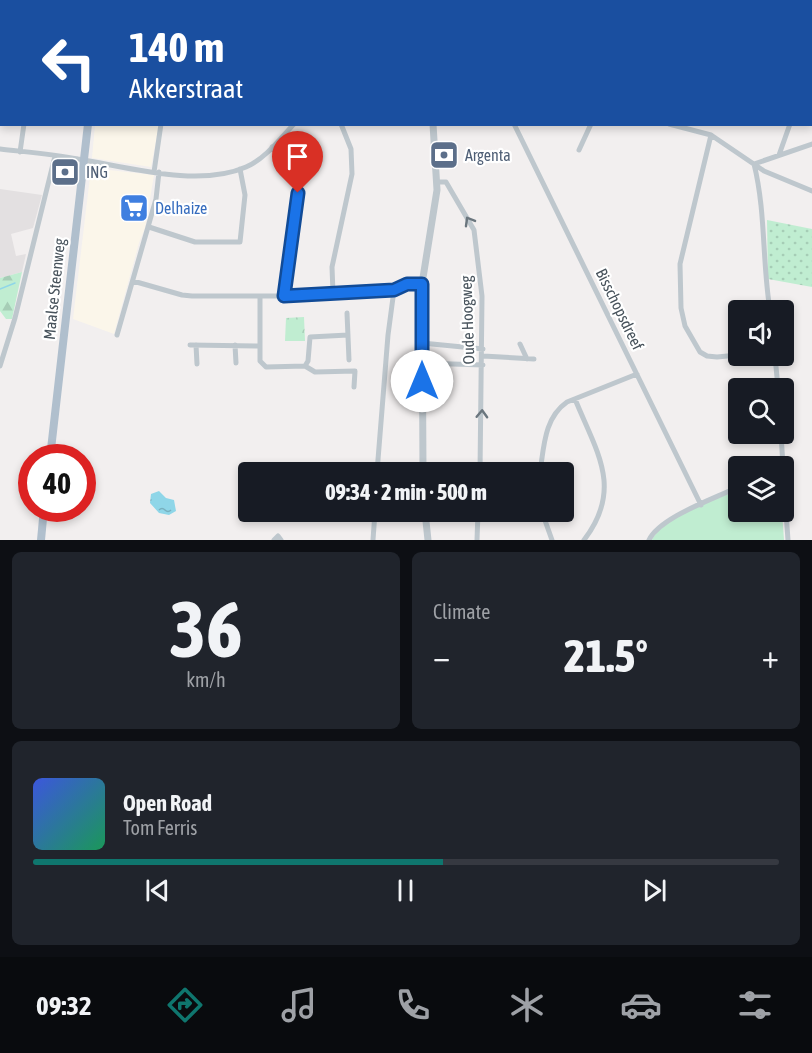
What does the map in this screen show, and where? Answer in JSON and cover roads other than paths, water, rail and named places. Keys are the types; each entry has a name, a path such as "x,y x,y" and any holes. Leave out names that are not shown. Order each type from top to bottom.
{"main road":[{"name":"Maalse Steenweg","path":"52,444 88,126"},
{"path":"41,540 43,522"}],"street":[{"path":"20,152 24,126"},
{"path":"117,335 156,199 161,126"},
{"path":"0,149 157,172 209,175 240,170 254,163 292,126"},
{"path":"333,293 332,267 352,174 351,149 342,126"},
{"path":"423,462 422,284 437,197 433,126"},
{"name":"Bisschopsdreef","path":"515,126 701,505"},
{"path":"579,150 590,126"},
{"path":"677,126 711,135 764,171 812,190"},
{"path":"779,155 789,126"},
{"path":"711,135 680,264 681,308 685,326 700,352 707,356 728,356"},
{"path":"754,164 812,144"},
{"path":"272,147 295,170 298,178 284,296"},
{"path":"0,366 15,318 55,156"},
{"path":"754,164 762,198 765,278 768,300"},
{"path":"149,227 195,242 240,242 245,195 240,170"},
{"name":"Oude Hoogweg","path":"437,182 446,182 474,230 482,296 480,462"},
{"path":"134,281 182,295 260,296 394,290 407,284 422,284"},
{"path":"378,462 394,290"},
{"path":"260,296 260,361 266,367 305,366 315,372 355,371 354,387"},
{"path":"347,313 349,360"},
{"path":"305,366 308,361 310,337 348,335"},
{"path":"422,343 483,349"},
{"path":"520,344 527,359"},
{"path":"197,364 193,345 260,346"},
{"path":"235,345 236,363"},
{"path":"483,356 534,359"},
{"path":"422,363 483,365"},
{"path":"542,462 552,416 559,408 575,399 637,374"},
{"path":"575,399 603,467 605,481 602,508 594,528 584,540"},
{"path":"649,540 652,533 668,520 728,492"},
{"path":"373,540 374,522"},
{"path":"426,522 428,540"},
{"path":"477,540 478,522"},
{"path":"546,522 552,540"},
{"path":"787,522 788,540"},
{"path":"274,540 278,536 281,540"}],"water":[{"path":"159,491 166,498 174,500 176,511 169,515 159,513 150,503 151,494"}],"waterway":[{"path":"0,289 15,283"}],"place":[{"name":"Argenta","path":"444,155"},
{"name":"ING","path":"65,172"},
{"name":"Delhaize","path":"134,208"}]}
